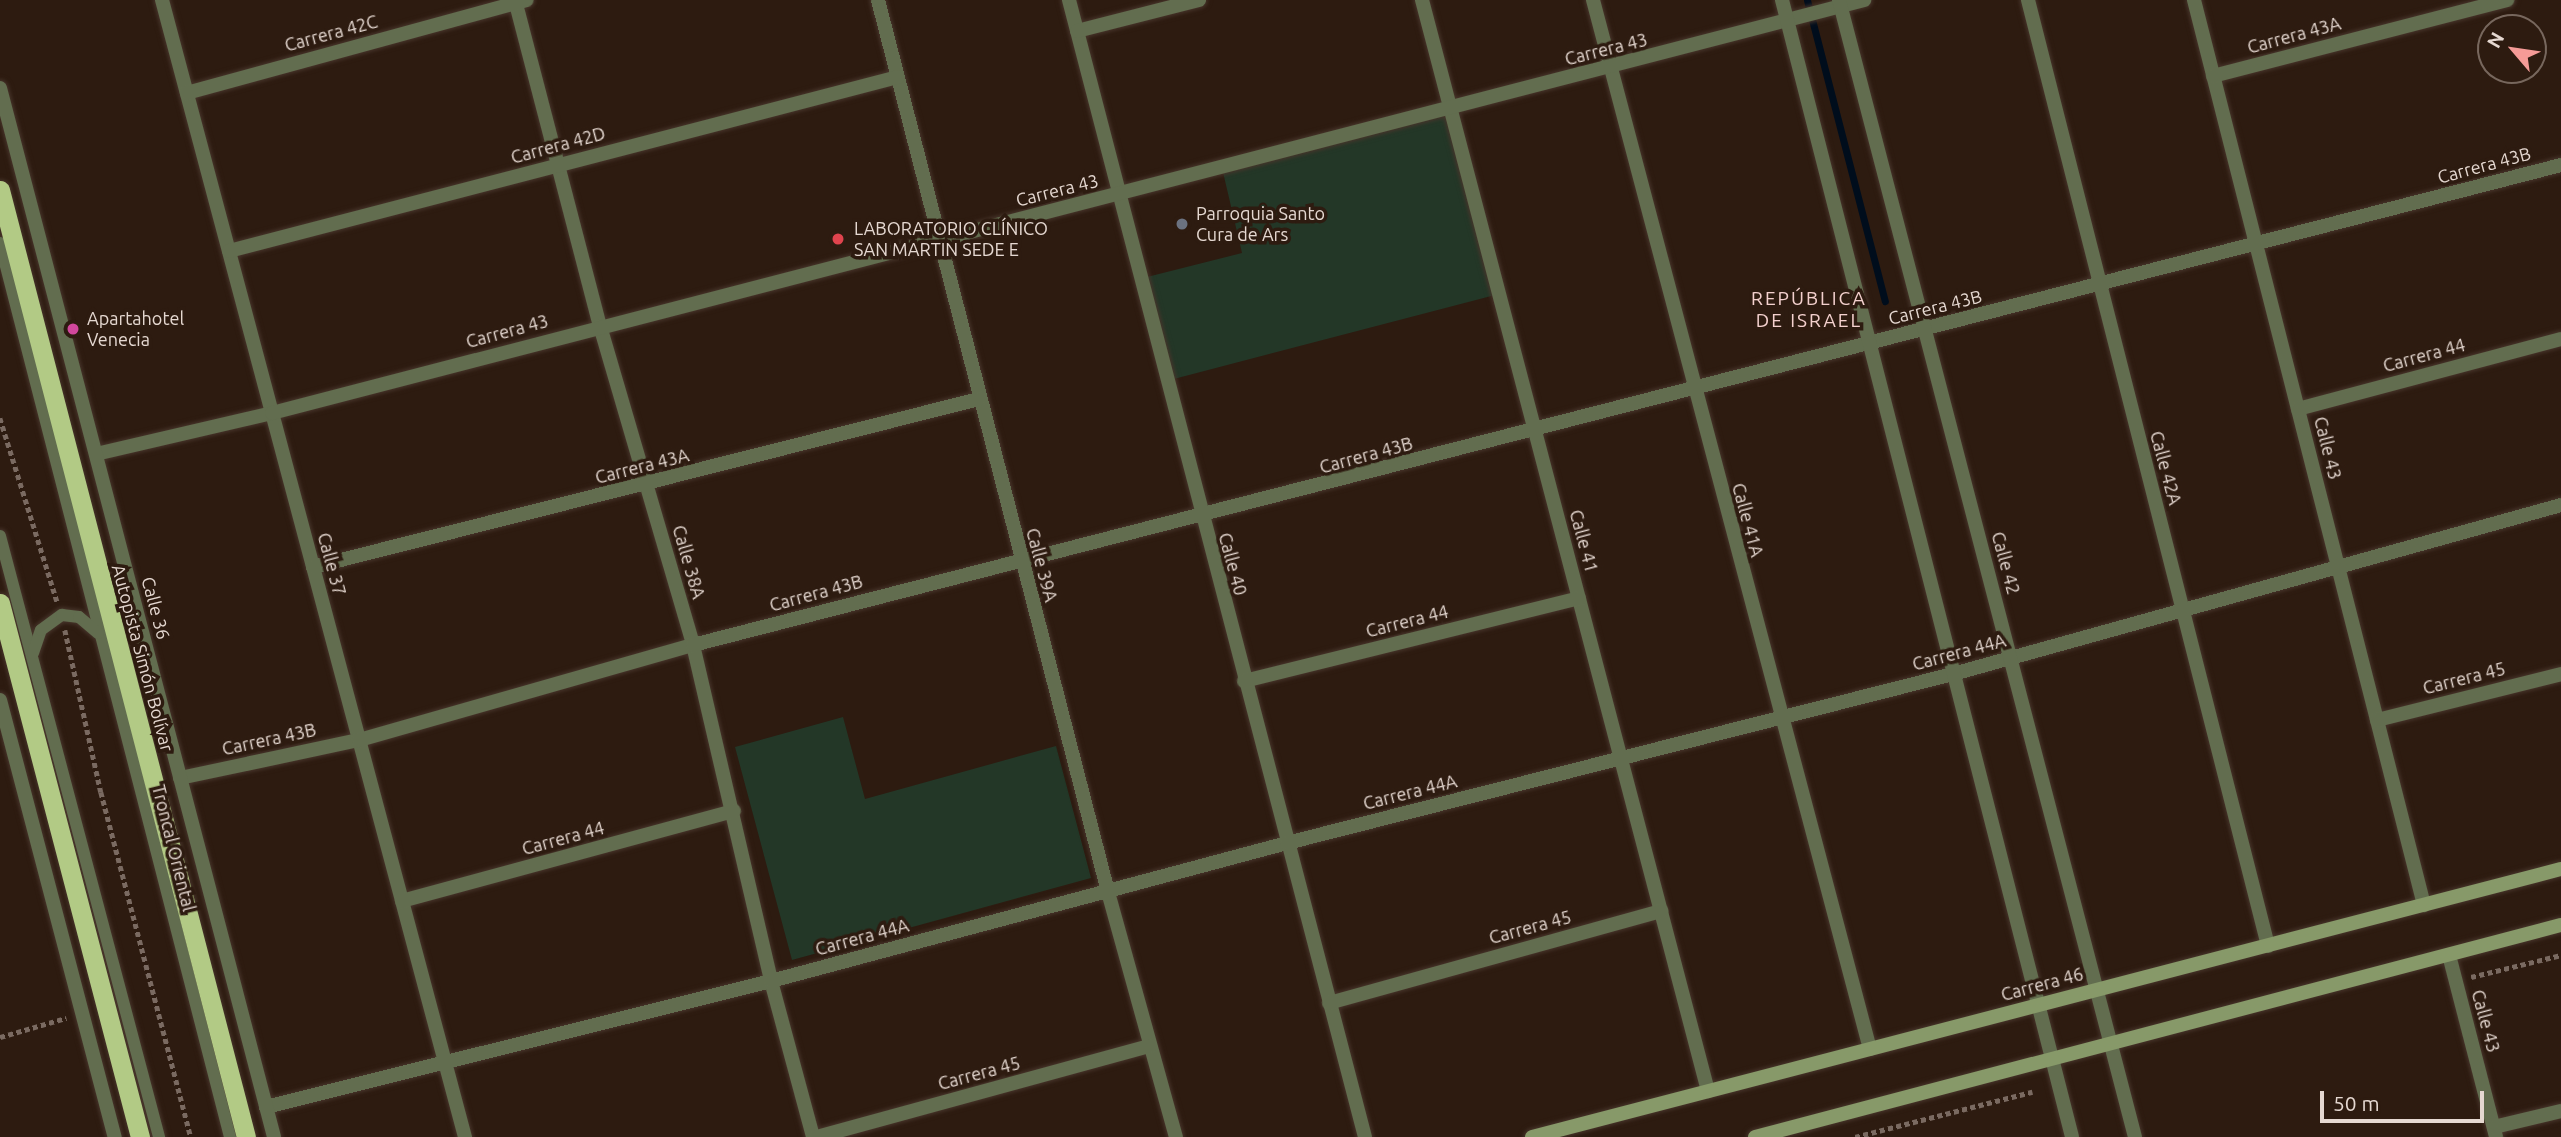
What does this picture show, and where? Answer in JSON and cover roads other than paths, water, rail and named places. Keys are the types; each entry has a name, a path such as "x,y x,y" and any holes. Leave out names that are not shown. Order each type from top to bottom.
{"highway":[{"name":"Autopista Simón Bolívar","path":"0,190 246,1137"},
{"path":"0,603 140,1137"}],"main road":[{"name":"Carrera 46","path":"1532,1137 2561,869"},
{"path":"1755,1137 2561,925"}],"street":[{"name":"Calle 37","path":"162,0 465,1137"},
{"name":"Calle 39A","path":"878,0 1021,561 1176,1137"},
{"name":"Calle 40","path":"1069,0 1121,194 1201,518 1365,1137"},
{"path":"1077,31 1199,0"},
{"name":"Calle 41","path":"1422,0 1708,1091"},
{"name":"Calle 41A","path":"1593,0 1613,66 1779,717 1870,1049"},
{"path":"1782,0 1793,22 1953,674 2072,1137"},
{"name":"Carrera 43","path":"96,454 272,413 600,326 1793,22 1837,5 1864,0"},
{"name":"Calle 42A","path":"2028,0 2097,286 2183,607 2268,946"},
{"name":"Calle 43","path":"2194,0 2424,905"},
{"name":"Carrera 43A","path":"2213,76 2507,0"},
{"name":"Carrera 42C","path":"187,93 519,1"},
{"name":"Calle 38A","path":"519,1 556,165 693,645 734,811 771,982 815,1137"},
{"name":"Calle 42","path":"1837,5 1926,330 2135,1137"},
{"name":"Carrera 42D","path":"229,251 898,77"},
{"name":"Calle 36","path":"0,88 274,1137"},
{"name":"Carrera 43B","path":"180,778 359,740 693,645 1201,518 2561,165"},
{"name":"Carrera 44","path":"2298,409 2561,339"},
{"name":"Carrera 43A","path":"313,567 979,400"},
{"name":"Carrera 44A","path":"266,1107 771,982 1287,842 1621,760 1953,674 2337,564 2561,505"},
{"name":"Carrera 44","path":"1244,681 1579,598"},
{"name":"Carrera 45","path":"2377,720 2561,674"},
{"path":"0,700 115,1137"},
{"name":"Carrera 44","path":"402,901 734,811"},
{"name":"Carrera 45","path":"1329,1003 1661,911"},
{"name":"Calle 43","path":"2449,955 2495,1132"},
{"name":"Carrera 45","path":"815,1137 1150,1046"},
{"path":"2495,1132 2561,1111"}],"lane":[{"name":"Troncal Oriental","path":"0,243 230,1137"},
{"path":"0,536 159,1137"},
{"path":"32,656 41,630 62,615 85,620 101,636"}],"waterway":[{"path":"1807,0 1885,301"}],"place":[{"name":"Parroquia Santo Cura de Ars","path":"1182,224"},
{"name":"LABORATORIO CLÍNICO SAN MARTIN SEDE E","path":"838,239"},
{"name":"Apartahotel Venecia","path":"73,329"}],"district":[{"name":"REPÚBLICA DE ISRAEL","path":"1809,310"}]}
